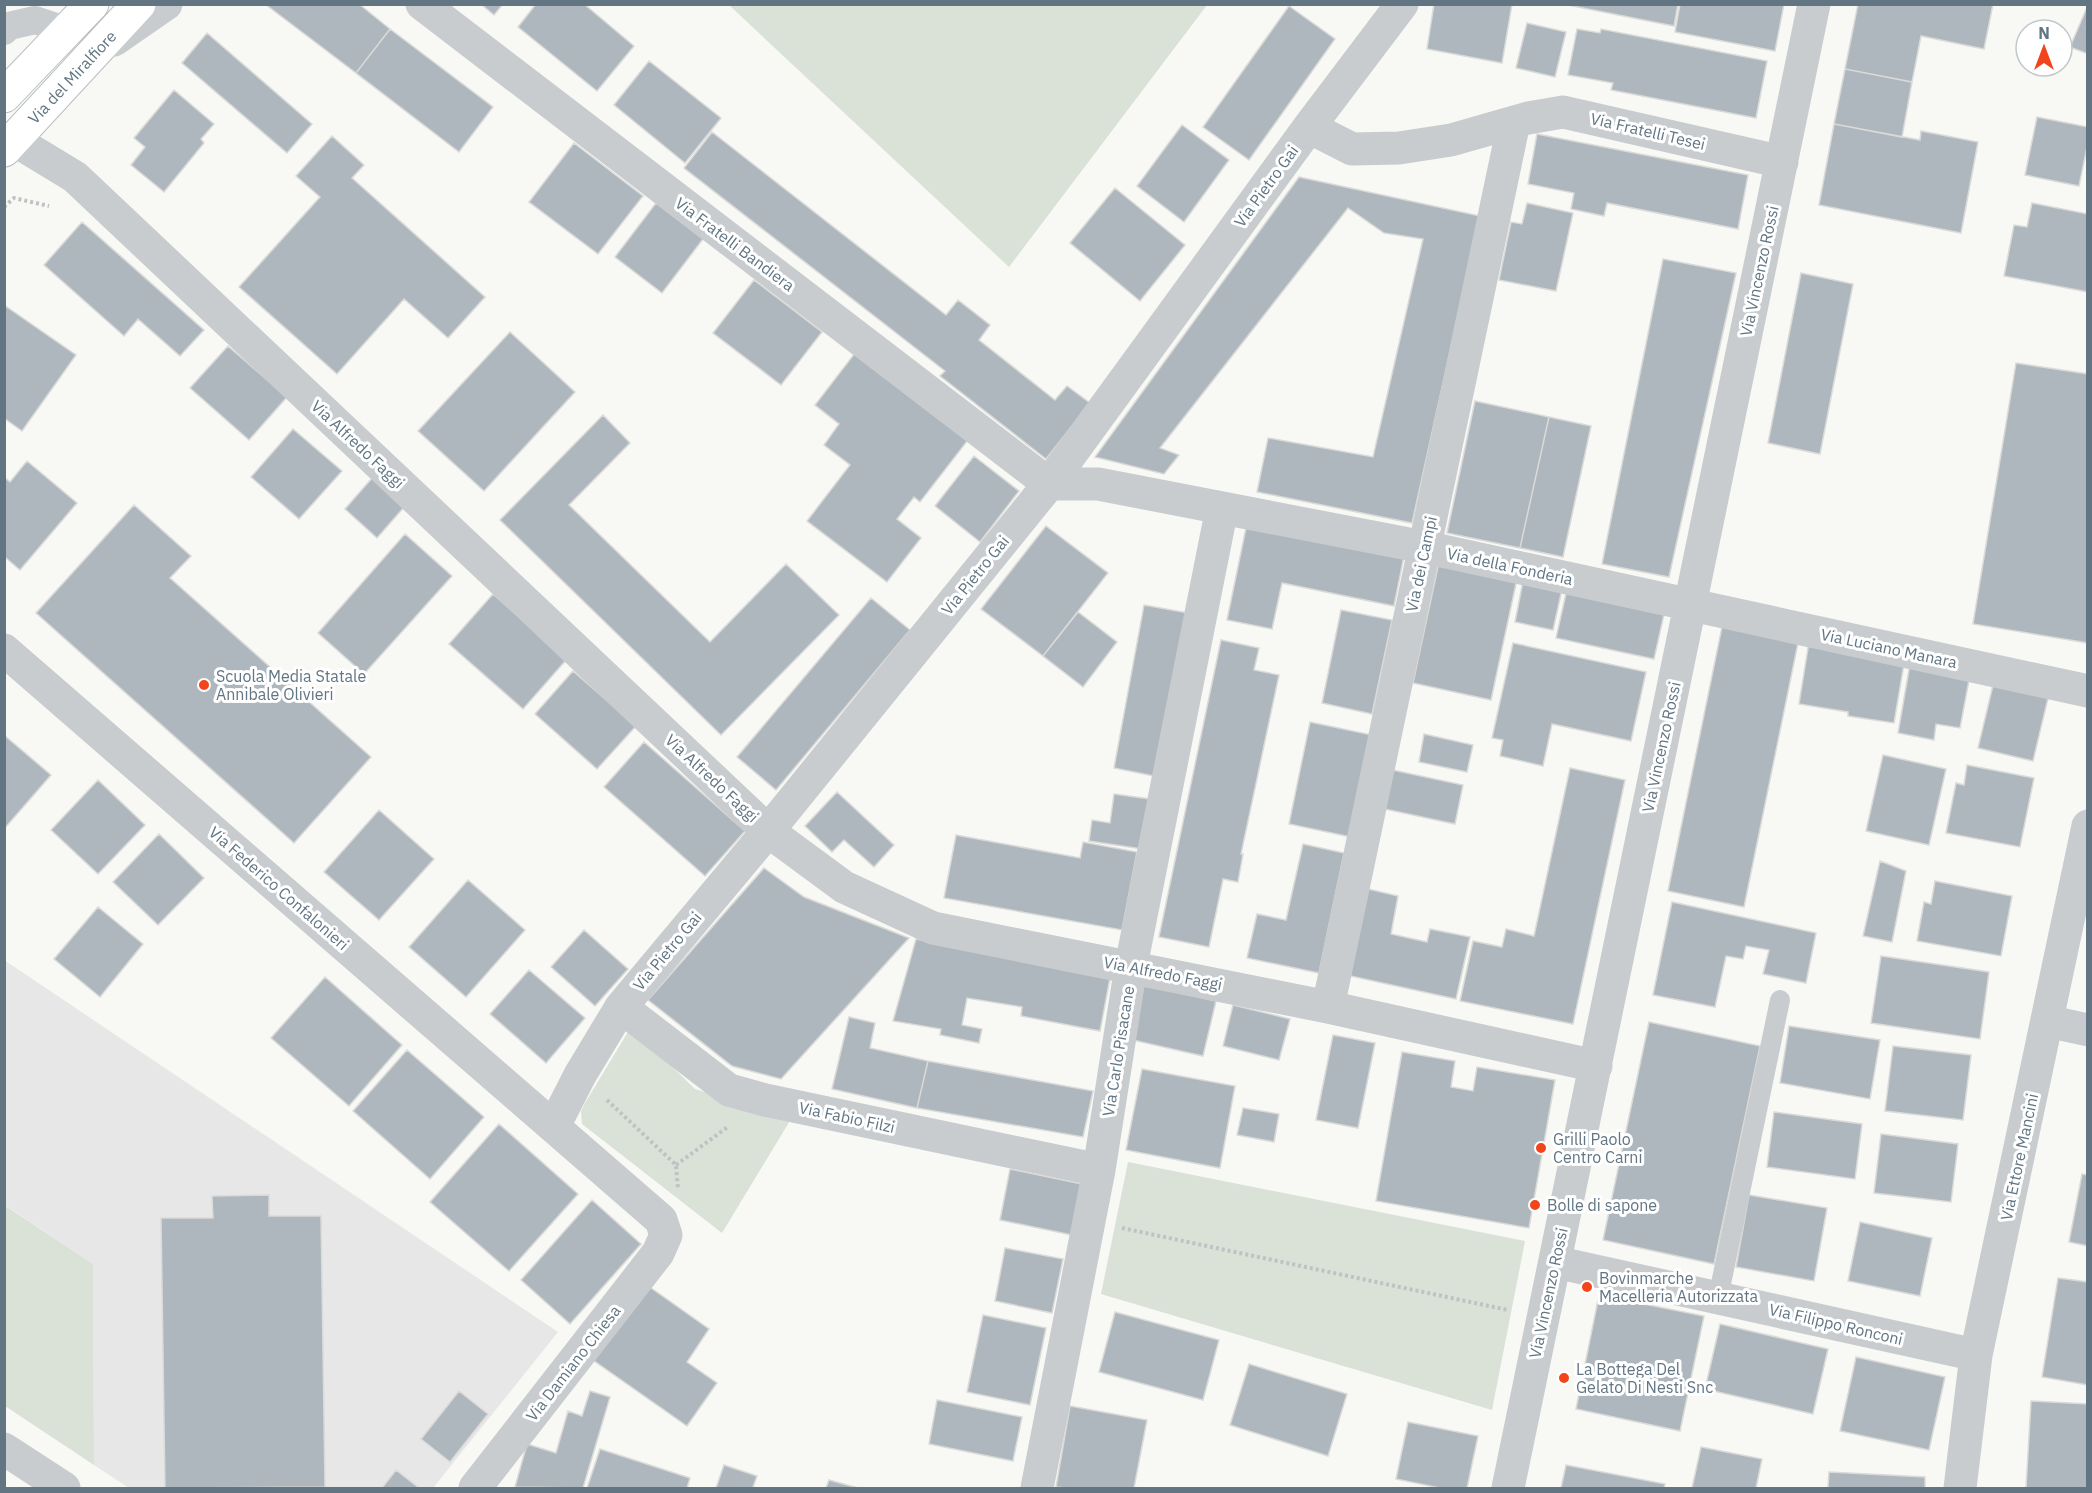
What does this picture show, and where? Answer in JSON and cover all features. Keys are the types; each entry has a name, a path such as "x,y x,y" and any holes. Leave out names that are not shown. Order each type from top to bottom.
{"main road":[{"path":"4,96 74,18 92,4"},
{"name":"Via del Miralfiore","path":"9,145 140,4"}],"street":[{"path":"93,55 166,4"},
{"name":"Via Fratelli Bandiera","path":"422,4 1049,484"},
{"name":"Via Pietro Gai","path":"554,1126 580,1076 621,1007 768,831 1049,484 1402,4"},
{"name":"Via Vincenzo Rossi","path":"1508,1488 1814,4"},
{"path":"7,29 35,20 74,18"},
{"name":"Via Fratelli Tesei","path":"1514,122 1563,112 1782,162"},
{"name":"Via Pietro Gai","path":"1309,128 1352,149 1399,148 1451,140 1514,122"},
{"name":"Via dei Campi","path":"1328,1007 1514,122"},
{"name":"Via Alfredo Faggi","path":"9,145 75,177 768,831 844,887 933,928 1328,1007 1596,1066"},
{"name":"Via della Fonderia","path":"1049,484 1098,484 1424,547 1691,604"},
{"name":"Via Carlo Pisacane","path":"1037,1488 1099,1170 1131,966 1222,508"},
{"name":"Via Luciano Manara","path":"1691,604 2088,691"},
{"name":"Via Federico Confalonieri","path":"4,650 661,1220 666,1235"},
{"name":"Via Ettore Mancini","path":"1960,1488 1976,1355 2088,826"},
{"name":"Via Fabio Filzi","path":"621,1007 729,1090 765,1100 1099,1170"},
{"path":"2047,1021 2088,1030"},
{"name":"Via Damiano Chiesa","path":"475,1488 658,1253 666,1235"},
{"name":"Via Filippo Ronconi","path":"1555,1262 1976,1355"},
{"path":"4,1449 64,1488"}],"lane":[{"path":"1718,1298 1780,1000"}],"path":[{"path":"4,207 14,198 49,206"},
{"path":"580,1076 676,1165 679,1199"},
{"path":"676,1165 765,1100"},
{"path":"1089,1221 1518,1312"}],"shaded area":[{"path":"729,5 1207,5 1009,267"},
{"path":"4,960 558,1332 433,1488 129,1488 94,1465 93,1264 5,1205"},
{"path":"631,1027 695,1089 791,1119 722,1233 582,1124 581,1111 585,1103"},
{"path":"1128,1162 1525,1241 1492,1410 1101,1294"},
{"path":"4,1205 93,1264 94,1465 5,1406"}],"building":[{"path":"265,4 359,4 390,29 356,73"},
{"path":"481,4 503,4 494,15"},
{"path":"536,4 584,4 634,46 597,91 518,27"},
{"path":"1434,4 1512,4 1502,63 1427,49"},
{"path":"1563,4 1678,4 1674,26"},
{"path":"1680,4 1784,4 1775,51 1675,32"},
{"path":"1858,4 1993,4 1984,49 1921,36 1912,82 1845,69"},
{"path":"2088,5 2088,54 2074,49 2074,38"},
{"path":"1289,6 1335,39 1249,160 1203,127"},
{"path":"1527,23 1566,32 1555,77 1516,68"},
{"path":"390,29 493,107 459,152 356,73"},
{"path":"1577,29 1600,33 1601,29 1767,61 1756,118 1611,90 1613,83 1568,75"},
{"path":"207,33 312,124 287,153 182,63"},
{"path":"649,61 721,118 685,163 614,105"},
{"path":"1845,69 1912,82 1902,137 1834,124"},
{"path":"174,90 214,124 201,139 204,143 164,192 131,165 145,147 134,138"},
{"path":"2037,117 2088,127 2088,142 2079,186 2025,175"},
{"path":"1834,124 1920,140 1921,131 1978,142 1961,233 1819,205"},
{"path":"1182,125 1229,160 1184,222 1137,186"},
{"path":"712,132 946,315 958,300 990,325 979,340 1055,400 1067,386 1090,403 1046,459 940,376 945,371 684,168"},
{"path":"1537,134 1748,175 1738,229 1607,203 1604,216 1571,209 1574,193 1528,184"},
{"path":"332,136 364,165 352,178 485,297 448,338 404,299 337,374 239,287 320,197 296,176"},
{"path":"574,143 643,196 598,254 529,202"},
{"path":"1299,177 1480,216 1412,523 1257,492 1268,438 1373,457 1423,239 1384,233 1348,208 1160,448 1179,455 1164,474 1095,457"},
{"path":"1115,188 1185,245 1140,301 1070,243"},
{"path":"656,203 703,239 662,293 615,257"},
{"path":"1527,203 1573,213 1556,291 1499,280 1511,222 1522,224"},
{"path":"2032,203 2088,214 2088,292 2004,276 2014,225 2027,227"},
{"path":"82,222 204,330 180,356 138,319 124,336 44,265"},
{"path":"1663,259 1736,273 1669,577 1602,564"},
{"path":"1801,273 1853,284 1820,454 1768,443"},
{"path":"754,280 822,332 781,385 713,333"},
{"path":"4,305 76,355 22,431 4,418"},
{"path":"510,332 575,392 484,491 418,431"},
{"path":"228,346 287,397 249,440 190,388"},
{"path":"855,353 968,440 920,502 914,497 897,519 921,538 887,582 807,521 850,465 824,445 839,424 815,405"},
{"path":"2016,363 2088,374 2088,643 1973,624"},
{"path":"1475,401 1549,417 1520,548 1447,533"},
{"path":"603,415 630,443 569,505 710,642 786,564 839,615 721,735 500,520"},
{"path":"1549,417 1591,426 1563,557 1520,548"},
{"path":"293,429 342,471 299,519 251,477"},
{"path":"974,456 1019,491 980,542 935,506"},
{"path":"27,461 77,503 20,570 6,558 4,560 4,477 10,482"},
{"path":"373,477 405,506 377,538 345,509"},
{"name":"Scuola Media Statale Annibale Olivieri","path":"134,505 191,556 170,578 371,757 294,843 36,613"},
{"path":"1247,523 1404,556 1394,606 1282,583 1272,629 1227,620"},
{"path":"1046,526 1108,573 1043,656 981,609"},
{"path":"405,534 452,576 364,674 318,633"},
{"path":"1439,562 1517,579 1491,700 1413,683"},
{"path":"1524,576 1563,585 1553,630 1515,622"},
{"path":"1567,589 1665,610 1654,659 1556,638"},
{"path":"493,594 567,659 523,709 449,644"},
{"path":"871,598 910,630 776,790 737,757"},
{"path":"1144,605 1194,614 1164,778 1114,768"},
{"path":"1341,610 1392,620 1372,714 1322,703"},
{"path":"1078,612 1117,642 1083,687 1043,656"},
{"path":"1723,622 1799,638 1744,907 1668,891"},
{"path":"1221,640 1259,648 1254,670 1279,675 1241,854 1243,854 1238,882 1223,879 1209,947 1159,937"},
{"path":"1809,642 1905,658 1894,723 1848,716 1848,712 1799,704"},
{"path":"1513,643 1646,672 1631,741 1552,724 1543,766 1500,756 1503,740 1492,738"},
{"path":"1910,664 1970,675 1960,728 1936,724 1934,740 1898,733"},
{"path":"573,671 636,726 597,769 535,714"},
{"path":"1994,681 2049,694 2033,761 1978,748"},
{"path":"1310,722 1372,735 1351,837 1289,824"},
{"path":"1424,734 1473,745 1467,772 1419,762"},
{"path":"4,735 51,775 4,829"},
{"path":"644,742 745,831 705,876 604,787"},
{"path":"1883,755 1946,769 1929,845 1866,831"},
{"path":"1967,765 2034,778 2020,847 1946,833 1956,783 1964,785"},
{"path":"1570,768 1625,780 1573,1024 1460,1001 1473,941 1502,947 1506,929 1534,936"},
{"path":"1388,769 1463,785 1455,824 1380,808"},
{"path":"98,780 145,825 98,874 51,830"},
{"path":"837,792 894,845 874,867 844,840 832,852 805,826"},
{"path":"1114,794 1150,799 1142,849 1089,841 1092,820 1110,823"},
{"path":"379,810 434,859 379,920 324,872"},
{"path":"159,834 204,878 158,925 113,882"},
{"path":"956,835 1080,858 1083,842 1137,852 1122,930 944,898"},
{"path":"1303,844 1344,853 1319,973 1247,958 1257,914 1286,920"},
{"path":"1880,861 1906,871 1892,942 1863,936"},
{"path":"764,868 804,897 909,938 781,1079 732,1066 648,1000"},
{"path":"468,880 525,930 466,997 409,947"},
{"path":"1935,881 2012,896 2001,956 1917,941 1924,902 1931,904"},
{"path":"1364,888 1398,896 1391,934 1427,942 1430,929 1470,937 1456,999 1346,975"},
{"path":"1672,902 1816,933 1806,983 1763,974 1769,950 1746,946 1743,959 1726,956 1715,1007 1653,995"},
{"path":"98,907 143,944 100,997 54,959"},
{"path":"584,930 628,969 595,1006 551,967"},
{"path":"916,939 1110,978 1100,1031 1021,1016 1022,1007 967,998 962,1025 982,1029 979,1043 940,1035 941,1029 893,1021"},
{"path":"1881,956 1989,972 1980,1039 1871,1023"},
{"path":"529,970 585,1018 546,1063 490,1014"},
{"path":"325,977 402,1045 349,1106 271,1038"},
{"path":"1137,983 1216,1001 1203,1056 1124,1038"},
{"path":"1233,1005 1290,1019 1279,1060 1223,1046"},
{"path":"849,1017 875,1023 870,1048 928,1061 917,1108 832,1089"},
{"path":"1649,1022 1760,1046 1714,1264 1603,1240"},
{"path":"1789,1026 1880,1040 1870,1099 1780,1083"},
{"path":"1333,1035 1375,1043 1358,1128 1316,1120"},
{"path":"1893,1046 1971,1055 1963,1120 1885,1111"},
{"path":"407,1050 484,1117 430,1179 353,1111"},
{"path":"1402,1052 1455,1061 1451,1087 1473,1091 1477,1067 1555,1080 1529,1228 1376,1201"},
{"path":"928,1061 1093,1091 1083,1137 917,1108"},
{"path":"1142,1069 1235,1086 1220,1168 1126,1150"},
{"path":"1243,1108 1279,1114 1274,1142 1237,1135"},
{"path":"1774,1112 1862,1124 1855,1179 1767,1167"},
{"path":"499,1124 578,1194 509,1271 430,1202"},
{"path":"1881,1134 1958,1144 1951,1202 1874,1193"},
{"path":"1010,1169 1082,1184 1072,1235 1000,1220"},
{"path":"2082,1174 2088,1175 2088,1246 2069,1242"},
{"path":"269,1195 269,1216 321,1216 325,1487 165,1488 161,1218 213,1218 212,1196"},
{"path":"1749,1195 1827,1208 1814,1281 1736,1267"},
{"path":"592,1200 641,1244 570,1324 521,1280"},
{"path":"1860,1222 1932,1238 1920,1296 1848,1281"},
{"path":"1005,1248 1063,1259 1052,1313 995,1301"},
{"path":"2058,1278 2088,1282 2088,1385 2042,1377"},
{"path":"644,1283 709,1329 687,1362 717,1383 687,1426 590,1358"},
{"path":"1599,1295 1704,1316 1680,1431 1576,1409"},
{"path":"1115,1312 1219,1340 1203,1400 1099,1372"},
{"path":"983,1315 1046,1328 1030,1405 967,1392"},
{"path":"1720,1324 1828,1349 1813,1414 1705,1389"},
{"path":"1856,1357 1945,1377 1929,1450 1840,1431"},
{"path":"1249,1364 1347,1394 1328,1456 1230,1425"},
{"path":"459,1391 488,1414 450,1462 421,1439"},
{"path":"590,1391 610,1397 583,1488 515,1487 527,1444 556,1453 568,1411 582,1416"},
{"path":"937,1400 1022,1417 1013,1461 929,1444"},
{"path":"2031,1401 2088,1404 2088,1488 2026,1488"},
{"path":"1070,1406 1147,1420 1134,1488 1056,1487"},
{"path":"1408,1422 1478,1436 1467,1488 1440,1488 1396,1479"},
{"path":"1701,1447 1762,1459 1756,1488 1692,1488"},
{"path":"600,1449 690,1478 687,1488 587,1488"},
{"path":"724,1465 757,1476 753,1487 757,1488 716,1488"},
{"path":"1566,1465 1665,1484 1664,1488 1561,1488"},
{"path":"396,1470 419,1488 382,1488"},
{"path":"1829,1472 1925,1477 1925,1488 1828,1488"},
{"path":"829,1480 858,1488 826,1488"}],"place":[{"name":"Scuola Media Statale Annibale Olivieri","path":"204,685"},
{"name":"Grilli Paolo Centro Carni","path":"1541,1148"},
{"name":"Bolle di sapone","path":"1535,1205"},
{"name":"Bovinmarche Macelleria Autorizzata","path":"1587,1287"},
{"name":"La Bottega Del Gelato Di Nesti Snc","path":"1564,1378"}]}
